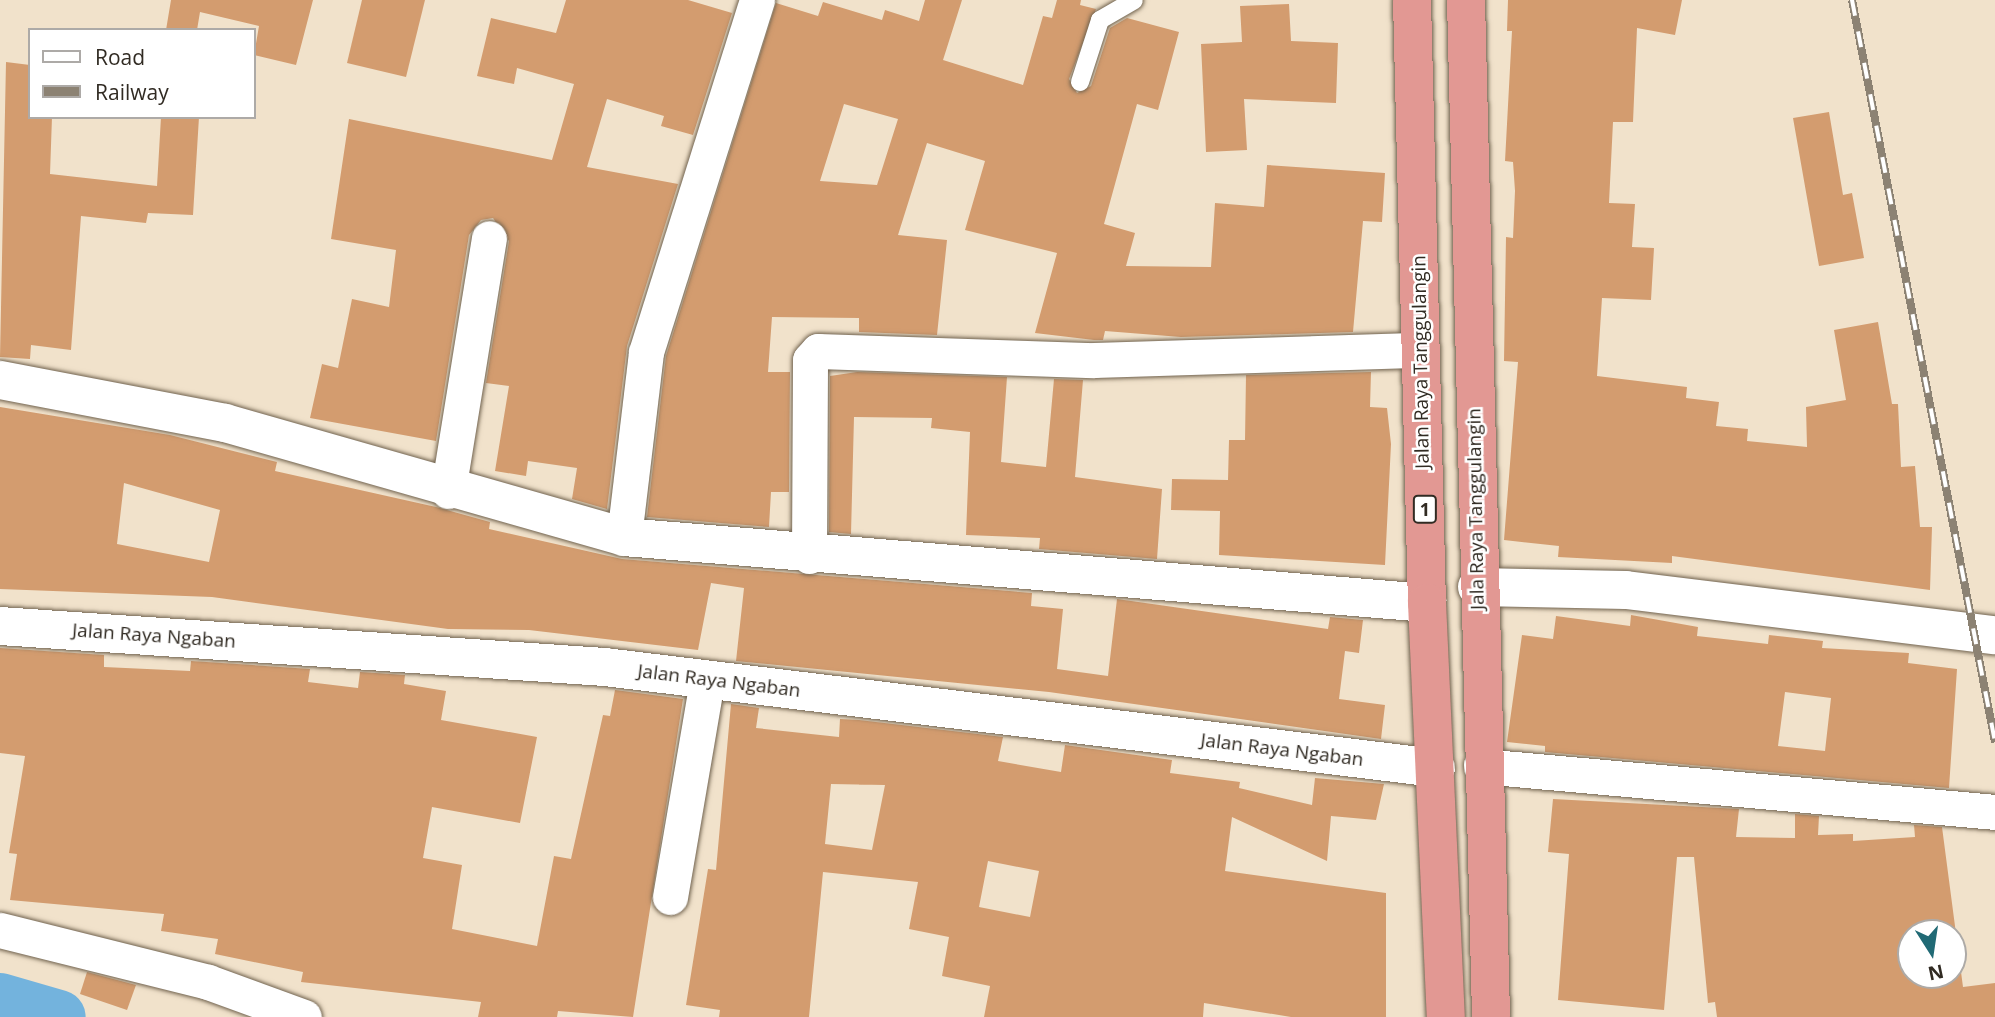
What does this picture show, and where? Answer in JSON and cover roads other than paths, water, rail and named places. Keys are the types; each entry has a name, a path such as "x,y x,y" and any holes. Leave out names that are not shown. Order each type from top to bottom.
{"highway":[{"name":"Jalan Raya Tanggulangin","path":"1412,0 1427,603 1446,1017"},
{"name":"Jala Raya Tanggulangin","path":"1466,0 1481,766 1491,1017"},
{"path":"1414,112 1469,105"}],"street":[{"path":"624,537 646,352 757,0"},
{"path":"448,491 489,238"},
{"path":"808,556 810,360 818,351 1094,360 1421,350"},
{"path":"0,380 225,423 448,491 624,537 808,556 1427,603"},
{"path":"1477,586 1626,590 1995,635"},
{"name":"Jalan Raya Ngaban","path":"0,626 605,667 1436,768"},
{"path":"670,897 706,680"},
{"path":"1481,766 1995,812"},
{"path":"0,930 208,982 304,1017"}],"lane":[{"path":"1080,82 1100,20 1134,0"}],"waterway":[{"path":"0,1000 59,1017"}],"railway":[{"path":"1852,0 1995,742"}]}
